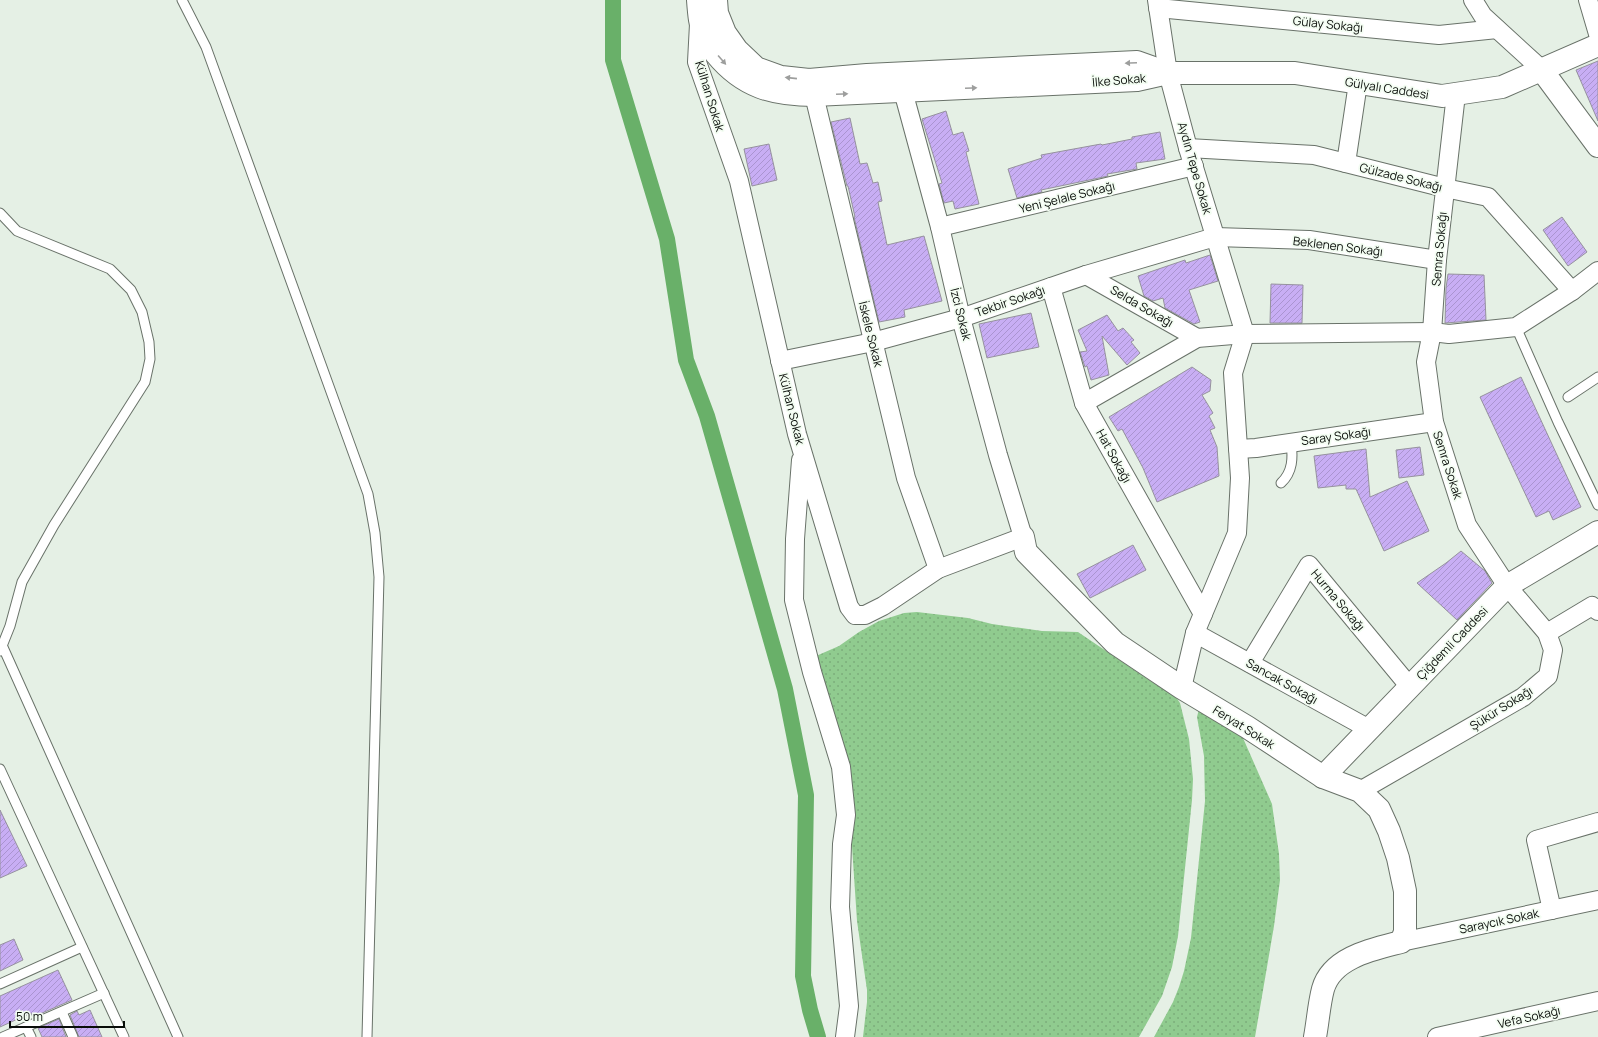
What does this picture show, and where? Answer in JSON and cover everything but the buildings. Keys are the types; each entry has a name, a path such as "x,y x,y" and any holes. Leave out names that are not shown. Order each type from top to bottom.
{"street":[{"name":"İlke Sokak","path":"716,0 717,13 725,33 737,50 756,68 781,77 809,80 902,82"},
{"path":"1473,0 1483,16 1541,69 1598,146"},
{"path":"1588,0 1598,34"},
{"name":"Gülay Sokağı","path":"1158,4 1439,35 1497,29"},
{"name":"Aydın Tepe Sokak","path":"1158,4 1168,73 1188,148 1245,334"},
{"name":"İlke Sokak","path":"698,9 706,40 724,64 745,81 770,90 796,95 814,95 902,82 1137,62 1168,73"},
{"name":"Külhan Sokak","path":"698,9 698,62 739,181 802,450 849,607 855,615 865,615 883,606 938,569 1023,536"},
{"name":"Gülyalı Caddesi","path":"1168,73 1295,73 1442,96 1502,87 1598,45"},
{"name":"İzci Sokak","path":"902,82 940,228 961,318 998,455 1023,536"},
{"path":"1346,162 1358,83"},
{"name":"Semra Sokağı","path":"1432,332 1437,260 1456,94"},
{"name":"İskele Sokak","path":"814,95 872,342 906,478 938,569"},
{"name":"Gülzade Sokağı","path":"1188,148 1314,155 1445,188 1488,197 1572,291"},
{"name":"Yeni Şelale Sokağı","path":"940,228 1194,166"},
{"name":"Tekbir Sokağı","path":"780,361 872,342 961,318 1086,275 1215,237"},
{"name":"Beklenen Sokağı","path":"1215,237 1309,240 1437,260"},
{"path":"1084,403 1197,338 1245,334 1432,332 1449,334 1516,327 1572,291 1598,271"},
{"name":"Selda Sokağı","path":"1086,275 1197,338"},
{"name":"Hat Sokağı","path":"1051,287 1084,403 1203,614"},
{"name":"Semra Sokak","path":"1432,332 1426,362 1434,422 1467,525 1507,586"},
{"path":"1182,688 1195,633 1236,533 1240,478 1233,373 1245,334"},
{"name":"Saray Sokağı","path":"1238,449 1256,448 1434,422"},
{"path":"802,450 795,539 794,600 812,672 841,767 846,815 842,844 840,908 849,1006 845,1037"},
{"name":"Çiğdemli Caddesi","path":"1323,777 1507,586 1598,532"},
{"name":"Feryat Sokak","path":"1023,536 1026,552 1115,643 1182,688 1323,777 1360,791 1379,809 1389,831 1398,858 1405,892 1405,932 1401,942"},
{"name":"Hurma Sokağı","path":"1250,663 1309,565 1410,686"},
{"name":"Şükür Sokağı","path":"1360,791 1523,697 1548,676 1553,650 1547,633 1507,586"},
{"path":"1547,633 1592,606 1598,611"},
{"name":"Sancak Sokağı","path":"1195,633 1369,729"},
{"path":"1552,910 1536,840 1598,822"},
{"name":"Saraycık Sokak","path":"1401,942 1598,900"},
{"path":"1315,1037 1323,988 1330,975 1338,967 1359,954 1401,942"},
{"name":"Vefa Sokağı","path":"1437,1037 1480,1033 1598,1001"}],"lane":[{"path":"182,0 206,47 347,436 368,494 375,533 379,577 378,643 367,1037"},
{"path":"0,213 17,231 110,270 131,290 142,312 149,342 150,359 145,382 54,525 22,582 10,626 1,648 178,1037"},
{"path":"1516,327 1558,422 1598,505"},
{"path":"1568,397 1598,377"},
{"path":"1281,483 1288,475 1292,461 1292,443"},
{"path":"0,770 124,1037"},
{"path":"0,984 82,947"},
{"path":"3,1037 104,993"},
{"path":"62,1012 73,1037"},
{"path":"26,1027 31,1037"}],"green space":[{"path":"917,612 968,618 992,624 1042,631 1078,632 1176,697 1180,703 1189,739 1193,779 1178,936 1172,967 1162,996 1139,1037 863,1037 867,990 857,921 851,831 816,656 839,646 859,632 879,621 904,613"},
{"path":"1199,709 1243,738 1272,804 1279,854 1280,880 1274,926 1255,1037 1154,1037 1173,1002 1179,987 1191,938 1205,801 1204,756 1197,717"}],"waterway":[{"path":"613,0 613,60 667,239 686,360 707,416 785,689 806,795 803,976 810,1010 818,1037"}]}
